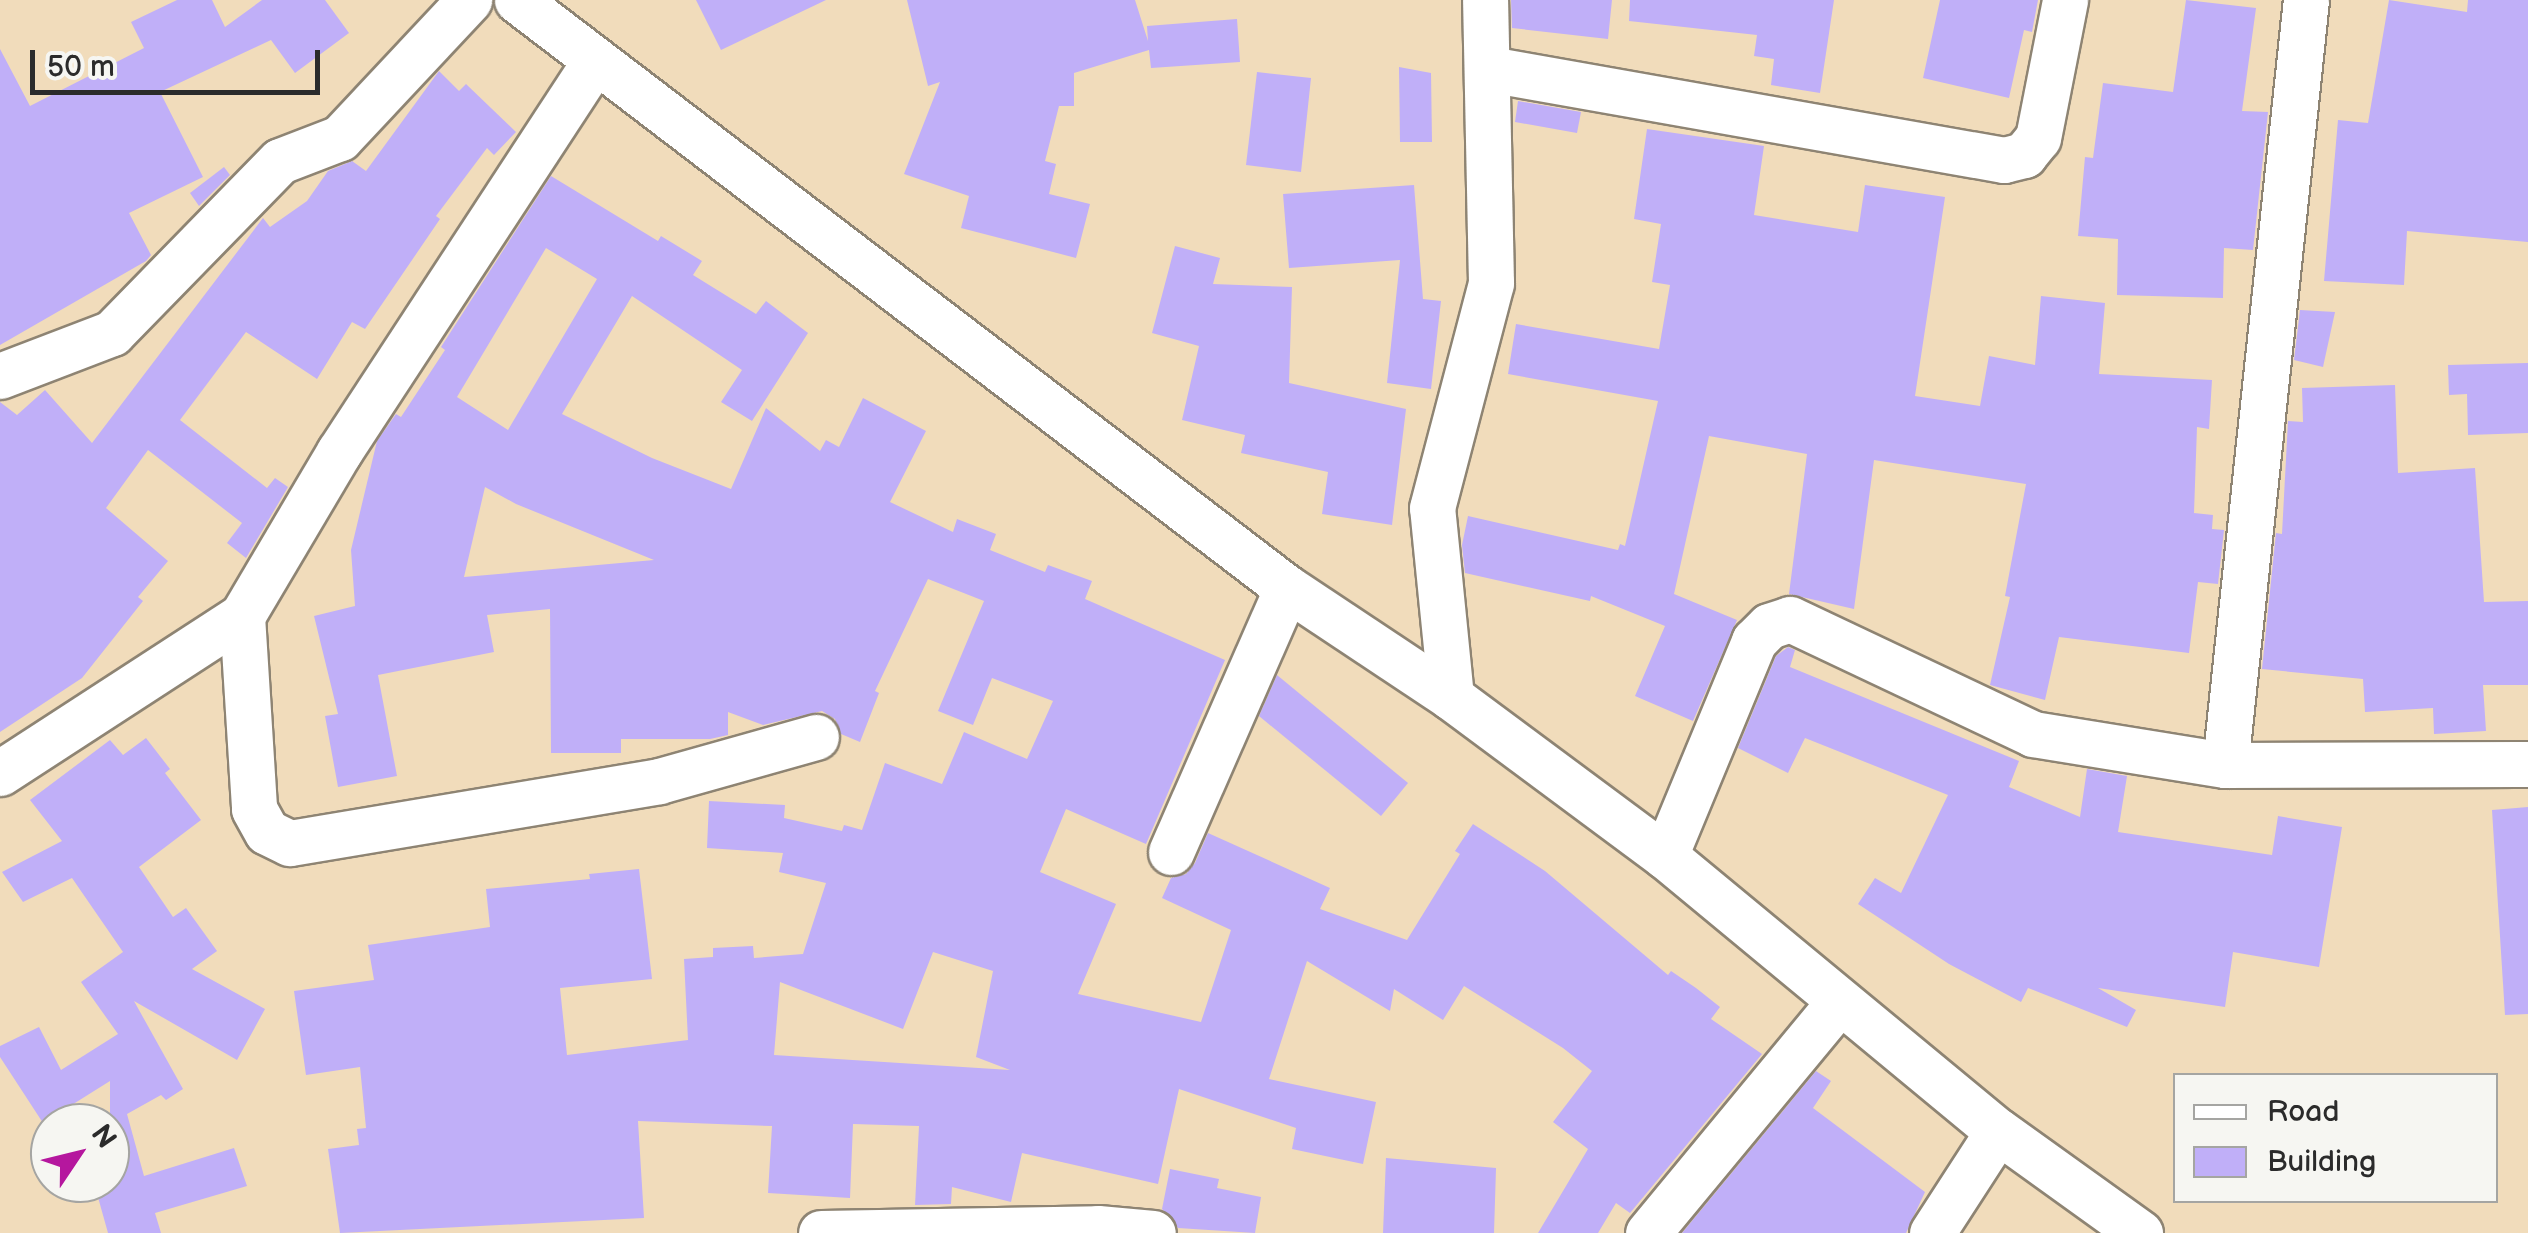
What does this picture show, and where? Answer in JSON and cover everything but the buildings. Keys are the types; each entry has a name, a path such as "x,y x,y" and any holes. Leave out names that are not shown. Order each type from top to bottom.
{"street":[{"path":"0,376 112,332 280,161 340,138 469,0"},
{"path":"517,0 1287,588 1451,697 1665,856 1838,1003 1998,1131 2140,1233"},
{"path":"1451,697 1432,508 1492,283 1485,0"},
{"path":"1489,69 2004,160 2024,156 2038,138 2065,0"},
{"path":"2226,764 2306,0"},
{"path":"0,772 242,616 339,452 594,62"},
{"path":"1171,852 1287,588"},
{"path":"242,616 254,810 267,832 290,843 660,781 816,738"},
{"path":"1665,856 1754,641 1769,626 1790,619 2034,734 2226,764 2528,764"},
{"path":"1648,1233 1838,1003"},
{"path":"1932,1233 1998,1131"},
{"path":"821,1233 1098,1228 1153,1233"}]}
